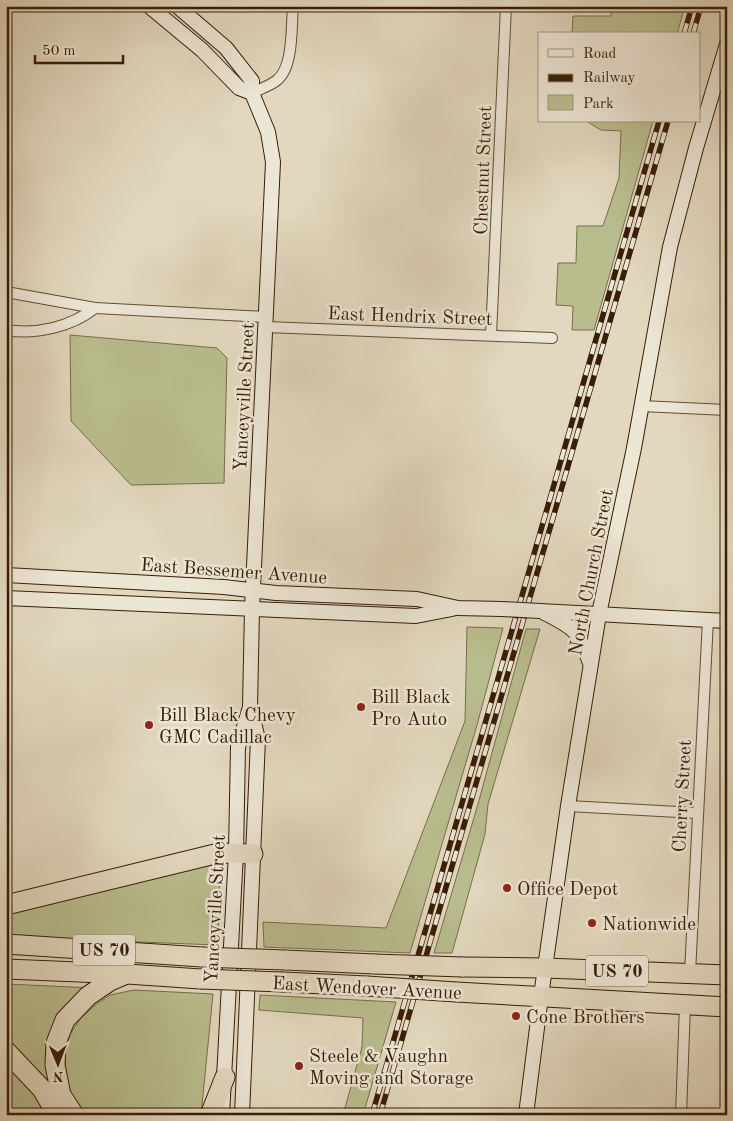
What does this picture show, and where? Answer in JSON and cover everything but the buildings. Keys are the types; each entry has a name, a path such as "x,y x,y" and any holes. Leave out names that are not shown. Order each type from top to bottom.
{"highway":[{"path":"6,905 219,853 244,854"},
{"name":"East Wendover Avenue","path":"6,944 202,957 727,975"},
{"name":"East Wendover Avenue","path":"6,969 367,986 727,1007"},
{"path":"74,1115 61,1095 55,1065 56,1043 66,1020 88,996 110,981 127,974"},
{"path":"6,1051 42,1089 57,1115"},
{"path":"210,1115 224,1077"}],"main road":[{"path":"149,6 202,50 239,88 252,93"},
{"name":"Yanceyville Street","path":"177,6 226,48 252,81 252,93 268,132 273,162 252,609 250,707 258,739 244,854 222,1115"},
{"name":"North Church Street","path":"526,1115 568,806 599,614 641,406 670,247 696,148 727,44"},
{"name":"East Bessemer Avenue","path":"6,576 224,586 253,590 417,599 458,608 727,621"},
{"name":"East Bessemer Avenue","path":"6,598 416,616 458,608"},
{"path":"540,611 569,626 576,632 582,641 591,666"},
{"name":"Yanceyville Street","path":"242,1115 244,854 238,747 250,707"}],"street":[{"path":"252,93 276,81 285,70 289,56 292,6"},
{"name":"Chestnut Street","path":"491,336 506,6"},
{"name":"East Hendrix Street","path":"6,292 95,308 266,322 552,338"},
{"path":"6,330 17,332 53,328 84,317 95,308"},
{"path":"641,406 727,410"},
{"name":"Cherry Street","path":"690,973 708,620"},
{"path":"568,806 697,813"},
{"path":"681,1115 685,1005"}],"green space":[{"path":"611,6 685,6 678,32 572,32 573,16 611,16"},
{"path":"588,122 653,122 594,330 572,330 573,306 556,305 558,263 576,263 577,226 603,226 619,178 621,131 601,130"},
{"path":"70,335 217,348 227,358 224,483 131,485 71,421"},
{"path":"467,627 503,628 477,725 410,953 264,947 263,922 386,928 465,721"},
{"path":"526,629 540,629 488,804 485,834 452,953 434,953 478,804"},
{"path":"209,865 220,865 218,945 6,937 6,914"},
{"path":"6,984 94,988 65,1014 54,1091 6,1043"},
{"path":"134,990 213,994 201,1115 82,1115 71,1098 65,1077 65,1055 70,1034 81,1018 110,995"},
{"path":"260,995 396,1002 363,1115 343,1115 362,1047 363,1018 259,1010"},
{"path":"6,1062 41,1101 48,1115 6,1115"}],"railway":[{"path":"685,32 692,6"},
{"path":"694,32 701,6"},
{"path":"372,1115 659,122"},
{"path":"380,1115 668,122"}],"place":[{"name":"Bill Black Pro Auto","path":"361,707"},
{"name":"Bill Black Chevy GMC Cadillac","path":"149,725"},
{"name":"Office Depot","path":"507,888"},
{"name":"Nationwide","path":"592,923"},
{"name":"Cone Brothers","path":"516,1016"},
{"name":"Steele & Vaughn Moving and Storage","path":"299,1066"}]}
